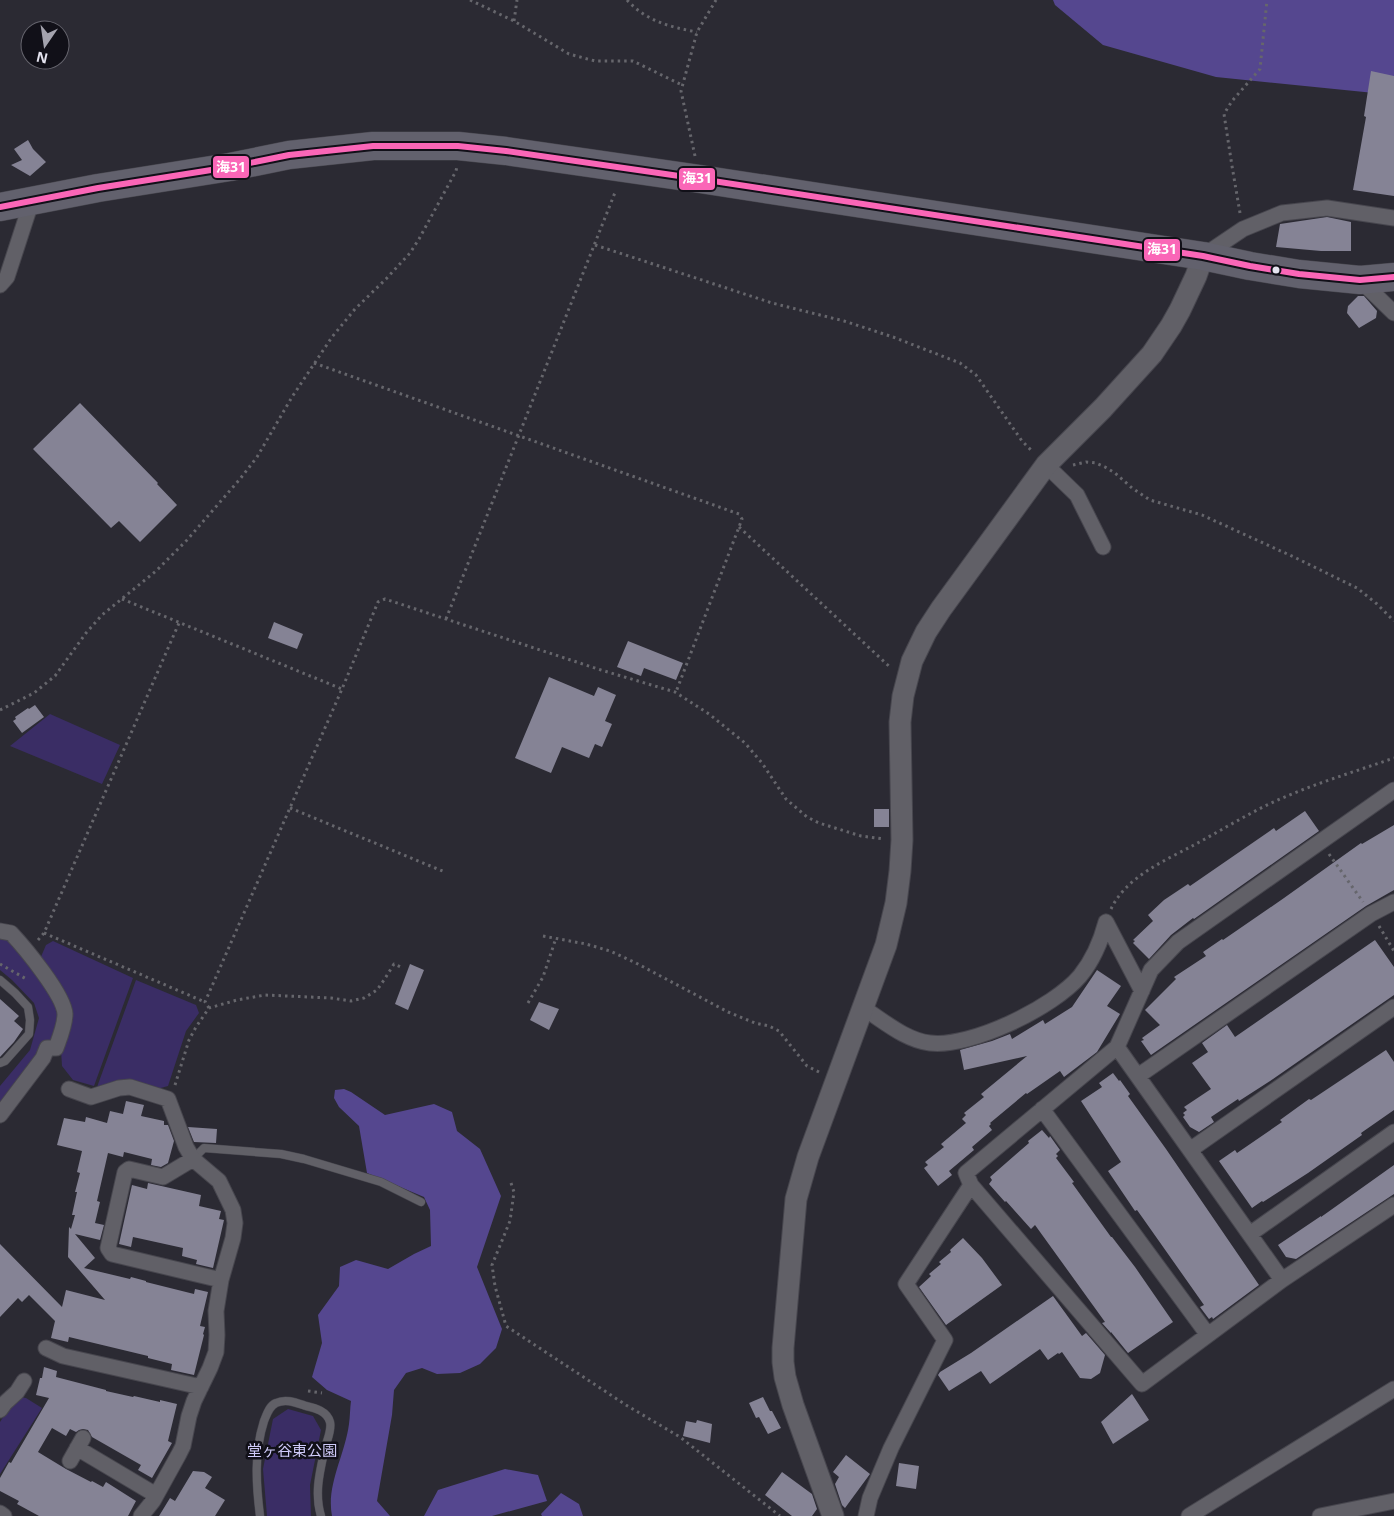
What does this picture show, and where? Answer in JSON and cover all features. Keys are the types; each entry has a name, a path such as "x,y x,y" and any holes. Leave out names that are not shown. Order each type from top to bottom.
{"highway":[{"path":"12,203 230,167 289,155 373,146 458,146 624,168 1203,256 1299,274 1360,280 1394,277"}],"street":[{"path":"0,285 7,277 12,203"},
{"path":"833,1516 788,1391 785,1377 783,1348 796,1199 808,1157 886,945 896,903 902,840 900,722 906,682 912,661 926,632 941,609 1046,465 1103,408 1157,347 1180,310 1203,256 1243,229 1282,213 1327,208 1394,218"},
{"path":"1360,280 1394,313"},
{"path":"1046,465 1077,495 1103,547"},
{"path":"1394,790 1178,942 1151,970 1118,1047 966,1173 971,1185 1142,1384 1282,1280 1394,1205"},
{"path":"1138,1076 1372,914 1394,902"},
{"path":"863,1008 906,1036 932,1043 975,1037 1002,1028 1056,997 1080,977 1094,956 1106,922"},
{"path":"1106,922 1142,991"},
{"path":"0,931 11,933 28,952 58,995 65,1013 63,1029 56,1048 47,1048 43,1058 0,1115"},
{"path":"1190,1150 1394,1007"},
{"path":"1118,1047 1282,1280"},
{"path":"69,1089 90,1097 119,1088 130,1087 168,1099 186,1147 193,1159 219,1181 233,1210 235,1223 233,1238 221,1280 216,1310 216,1352 202,1387 194,1401 183,1446 156,1495 141,1516"},
{"path":"1042,1109 1208,1334"},
{"path":"1250,1234 1394,1132"},
{"path":"193,1159 163,1177 129,1169 125,1172 108,1248 112,1254 221,1280"},
{"path":"866,1516 870,1498 891,1448 945,1340 906,1284 971,1185"},
{"path":"46,1348 63,1356 78,1353 139,1366 202,1387"},
{"path":"0,1410 17,1392 24,1381"},
{"path":"1189,1516 1394,1389"},
{"path":"77,1449 156,1495"},
{"path":"1320,1516 1394,1502"},
{"path":"0,1514 4,1516"}],"lane":[{"path":"0,980 28,1007 30,1020 29,1034 5,1061 0,1063"},
{"path":"193,1159 204,1148 281,1154 381,1182 421,1202"},
{"path":"260,1516 257,1490 257,1463 261,1432 269,1409 274,1404 284,1400 314,1408 327,1416 330,1423 318,1478 317,1498 321,1516"}],"path":[{"path":"470,0 514,21 569,54 594,61 633,61 682,85"},
{"path":"514,21 517,0"},
{"path":"627,0 644,15 653,20 697,32"},
{"path":"696,179 695,160 681,91 697,32 716,0"},
{"path":"1243,229 1224,114 1232,101 1260,69 1267,0"},
{"path":"0,710 34,693 55,676 86,633 102,615 156,571 187,540 240,479 256,458 332,337 355,309 410,253 420,239 456,171 458,146"},
{"path":"446,619 624,168"},
{"path":"594,245 772,303 844,321 960,363 976,375 1022,442 1046,465 1060,466 1086,462 1105,467 1150,500 1202,515 1357,588 1394,621"},
{"path":"314,363 739,514 742,519 740,527 676,692"},
{"path":"740,527 906,682"},
{"path":"122,599 342,689"},
{"path":"205,1002 378,602 384,599 601,670 676,692 709,714 745,743 762,763 786,799 807,817 819,823 861,836 902,840"},
{"path":"28,952 44,933 179,623"},
{"path":"1106,922 1112,907 1125,888 1143,874 1171,857 1272,803 1394,758"},
{"path":"290,808 445,872"},
{"path":"1320,841 1372,914 1394,951"},
{"path":"44,933 205,1002 209,1008"},
{"path":"543,936 586,944 636,962 728,1012 755,1023 769,1026 778,1031 807,1066 836,1078"},
{"path":"528,1003 543,977 556,938"},
{"path":"168,1099 175,1087 190,1040 209,1008 265,995 331,998 350,1001 364,998 377,990 394,964 404,968"},
{"path":"511,1183 514,1192 510,1221 492,1265 495,1286 506,1326 626,1405 680,1437 780,1516"},
{"path":"308,1391 322,1393"}],"green space":[{"path":"50,714 120,745 102,784 10,746"},
{"path":"0,935 9,937 49,992 62,1018 52,1045 0,1111 0,1086 30,1050 39,1018 34,1003 0,970"},
{"path":"53,941 133,978 94,1086 73,1080 62,1066 61,1050 67,1033 40,959 46,945"},
{"path":"136,980 196,1005 199,1013 186,1031 168,1086 157,1089 97,1087"},
{"path":"19,1397 26,1398 42,1408 0,1474 0,1422 11,1405"},
{"name":"堂ヶ谷東公園","path":"288,1409 313,1416 321,1430 310,1485 311,1516 267,1516 263,1469 273,1419"}],"shaded area":[{"path":"1053,0 1394,0 1394,95 1216,77 1103,45 1055,5"},
{"path":"344,1089 385,1115 434,1104 452,1112 457,1131 480,1149 501,1196 477,1267 502,1329 496,1348 480,1364 460,1373 437,1374 422,1368 406,1373 394,1390 392,1415 377,1501 390,1516 332,1516 332,1493 347,1436 351,1401 327,1390 312,1377 322,1343 318,1315 339,1286 340,1267 356,1260 388,1269 431,1246 430,1210 424,1197 367,1173 359,1126 339,1107 334,1098 335,1090"},
{"path":"505,1469 538,1475 547,1501 492,1516 424,1516 438,1490"},
{"path":"561,1493 579,1504 583,1516 542,1516 541,1514"}],"building":[{"path":"1371,71 1394,76 1394,196 1353,190 1366,117 1364,116"},
{"path":"28,140 33,149 46,162 30,176 11,165 22,160 14,149"},
{"path":"1327,217 1351,222 1351,251 1321,251 1276,247 1280,224"},
{"path":"1358,296 1364,296 1377,311 1376,318 1359,328 1347,313 1348,306"},
{"path":"80,403 177,505 140,542 119,521 111,528 33,449"},
{"path":"274,622 303,634 297,649 268,638"},
{"path":"628,641 683,663 676,680 644,668 641,676 617,667"},
{"path":"549,677 594,696 598,687 616,695 605,721 612,724 602,747 595,744 589,758 562,747 551,773 515,758"},
{"path":"35,705 44,717 22,733 13,721 16,719 15,717"},
{"path":"874,809 889,809 889,827 874,827"},
{"path":"1305,811 1319,831 1193,918 1171,935 1149,959 1133,943 1135,941 1133,940 1153,921 1148,915 1164,900 1188,884 1190,886 1274,828 1276,831"},
{"path":"1394,825 1394,890 1366,906 1151,1055 1141,1041 1144,1040 1142,1038 1160,1025 1145,1010 1176,979 1174,977 1206,956 1203,952 1284,898 1361,843"},
{"path":"1375,940 1394,967 1394,995 1273,1079 1211,1117 1214,1122 1199,1132 1190,1127 1183,1117 1185,1115 1183,1113 1187,1110 1184,1107 1211,1089 1192,1063 1208,1052 1202,1043 1227,1025 1235,1037"},
{"path":"410,964 424,970 408,1010 395,1004"},
{"path":"1097,970 1121,986 1107,1006 1120,1014 1097,1052 1064,1077 1060,1071 1026,1093 990,1123 989,1126 992,1130 972,1147 974,1150 949,1171 952,1175 938,1186 924,1168 928,1165 925,1162 944,1147 941,1144 966,1123 962,1119 966,1115 964,1113 984,1097 981,1094 1027,1056 964,1070 960,1050 1010,1034 1012,1039 1043,1020 1045,1024 1072,1007"},
{"path":"0,999 19,1016 14,1021 23,1029 0,1057"},
{"path":"539,1002 559,1009 549,1030 530,1020"},
{"path":"1386,1050 1394,1062 1394,1110 1308,1173 1252,1208 1219,1161 1235,1150 1237,1153 1282,1122 1280,1120 1309,1099 1311,1100"},
{"path":"1113,1073 1130,1094 1128,1096 1259,1285 1213,1319 1212,1317 1209,1319 1200,1307 1204,1305 1108,1171 1121,1162 1081,1101 1102,1087 1099,1083"},
{"path":"126,1101 144,1105 141,1116 164,1121 164,1125 168,1125 174,1141 168,1163 161,1167 151,1165 152,1159 124,1152 123,1157 108,1153 97,1201 100,1202 95,1223 104,1225 100,1240 75,1234 95,1258 84,1268 130,1279 131,1277 194,1294 195,1289 208,1292 200,1326 205,1327 204,1335 194,1375 171,1370 172,1364 148,1358 148,1356 69,1337 68,1342 51,1338 55,1321 29,1295 22,1302 18,1298 0,1317 0,1244 62,1307 66,1290 105,1300 68,1257 69,1227 71,1229 75,1215 72,1215 80,1173 77,1172 82,1151 57,1145 64,1118 85,1122 86,1117 107,1123 110,1111 123,1114"},
{"path":"188,1127 217,1129 216,1143 194,1142"},
{"path":"1042,1130 1049,1138 1050,1136 1060,1150 1056,1154 1058,1156 1056,1158 1074,1182 1072,1183 1135,1267 1173,1322 1128,1353 1102,1323 1105,1322 1035,1225 1031,1229 989,1184 992,1180 990,1177"},
{"path":"1394,1165 1394,1194 1296,1259 1286,1257 1278,1245"},
{"path":"148,1183 201,1195 199,1206 221,1211 219,1219 224,1220 213,1268 196,1264 197,1260 182,1256 183,1248 133,1237 131,1247 119,1244 132,1185 147,1189"},
{"path":"963,1238 982,1258 1002,1285 946,1325 919,1287 931,1276 929,1274 941,1264 939,1262"},
{"path":"1053,1296 1082,1336 1086,1333 1105,1355 1100,1373 1091,1379 1080,1378 1062,1352 1048,1360 1040,1349 990,1384 981,1371 949,1391 938,1375 940,1372 971,1353"},
{"path":"44,1367 57,1371 56,1377 106,1391 177,1404 168,1441 172,1443 152,1478 138,1470 141,1465 92,1437 88,1430 83,1429 76,1432 70,1429 66,1436 52,1428 38,1452 91,1482 103,1487 106,1482 136,1501 128,1516 39,1516 17,1504 19,1501 0,1491 0,1478 9,1462 11,1463 49,1398 36,1395"},
{"path":"1132,1394 1149,1420 1113,1444 1101,1422"},
{"path":"763,1397 781,1428 768,1434 759,1417 756,1418 749,1403"},
{"path":"697,1420 712,1424 710,1443 683,1436 686,1421 696,1423"},
{"path":"846,1455 870,1474 845,1508 842,1505 835,1484 839,1477 833,1472"},
{"path":"899,1463 919,1466 916,1489 896,1486"},
{"path":"193,1471 204,1472 212,1477 205,1488 225,1500 215,1516 159,1516 170,1498 175,1501"},
{"path":"782,1472 812,1494 817,1509 812,1516 792,1516 765,1495"}],"transit line":[{"name":"海31","path":"0,207 289,155 373,146 458,146 506,151 700,179 1203,256 1299,274 1360,280 1394,277"}]}
